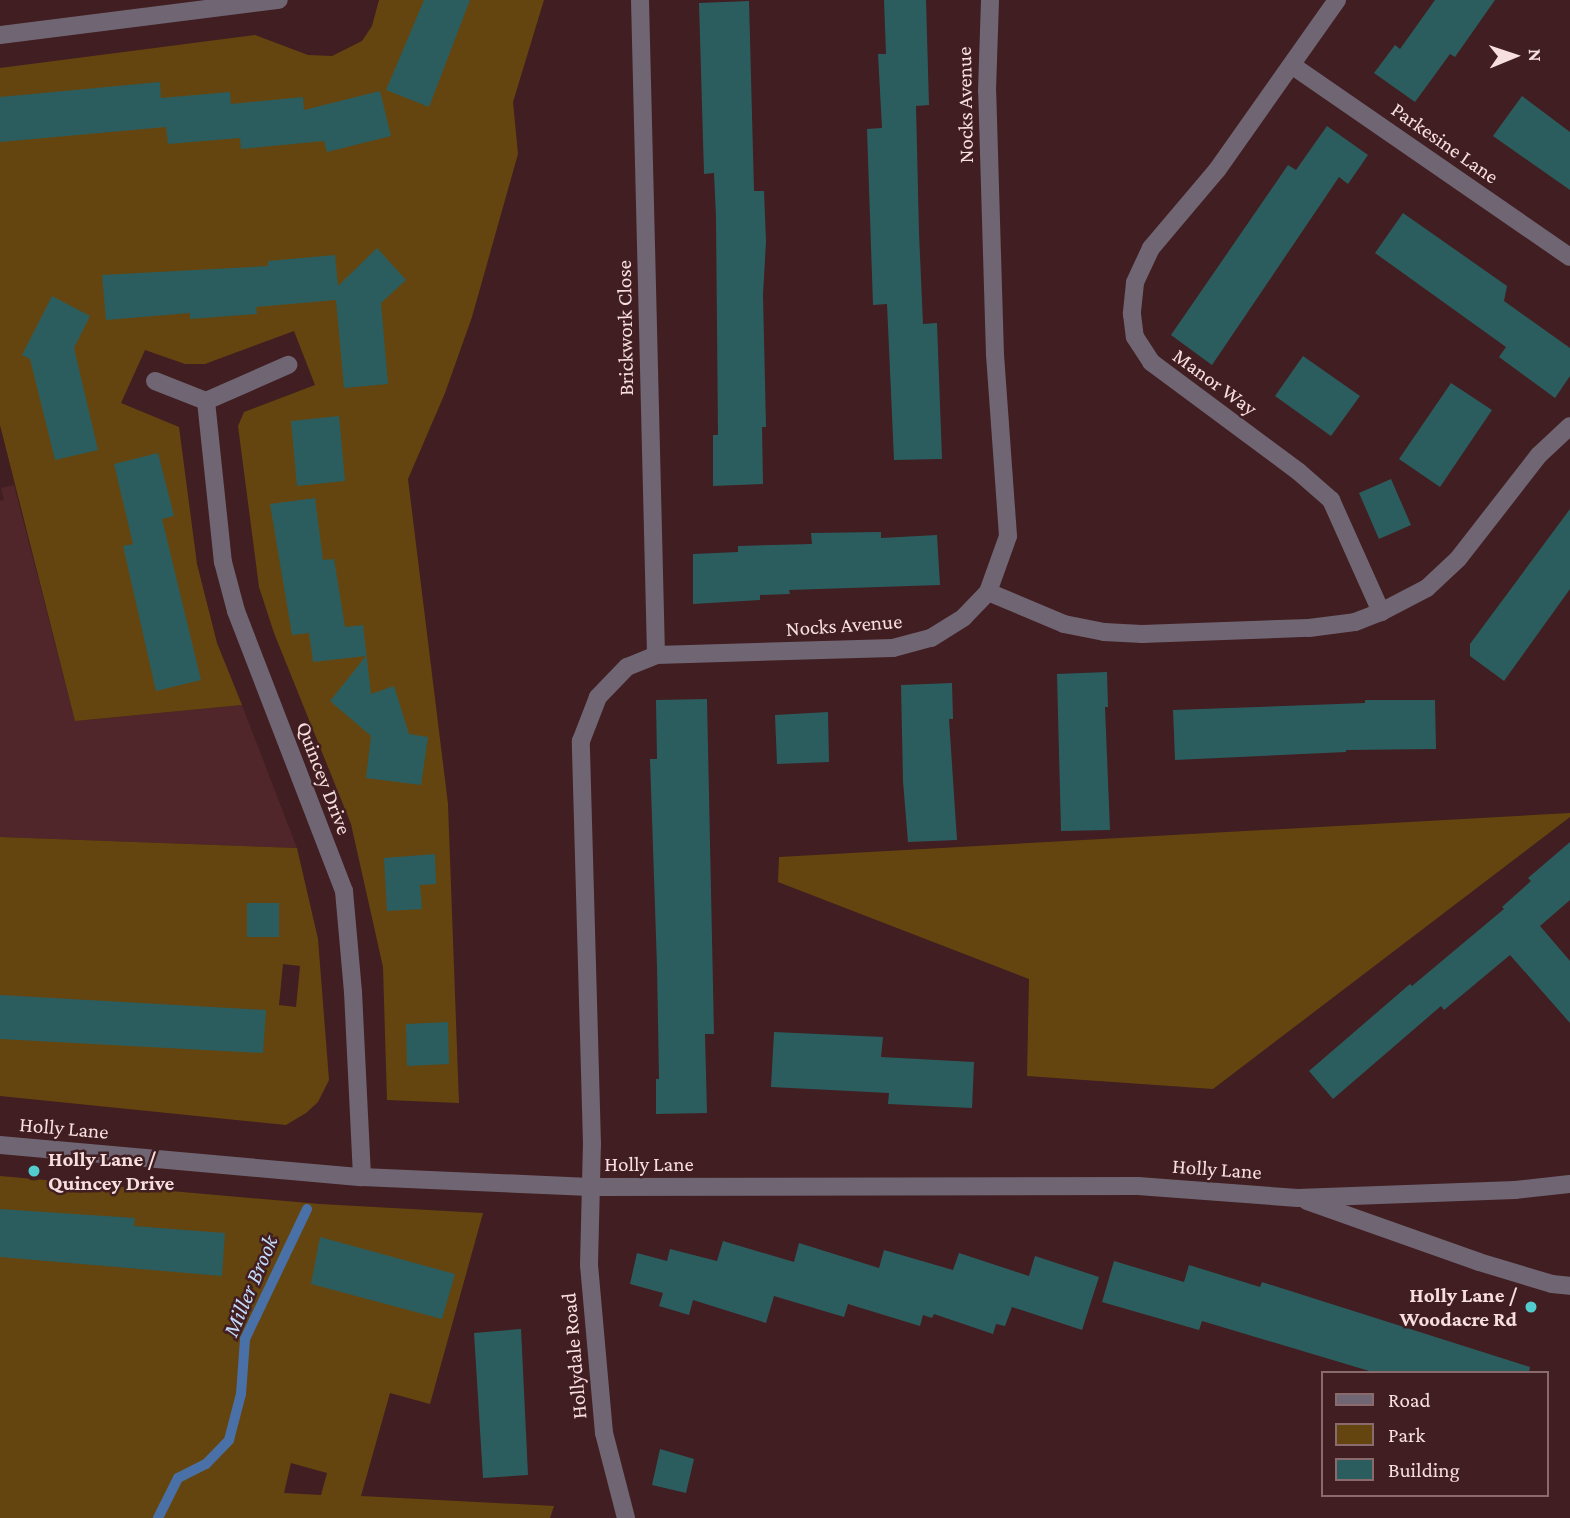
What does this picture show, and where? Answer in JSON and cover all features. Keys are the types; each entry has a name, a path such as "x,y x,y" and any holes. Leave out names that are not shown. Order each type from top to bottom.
{"street":[{"path":"0,35 279,0"},
{"name":"Brickwork Close","path":"640,0 656,655"},
{"name":"Nocks Avenue","path":"590,1187 592,1144 581,741 598,697 627,667 656,655 893,648 931,638 964,617 988,592 1008,536 994,341 987,91 990,0"},
{"name":"Manor Way","path":"1337,0 1293,66 1217,170 1151,248 1135,283 1132,314 1135,337 1150,362 1299,472 1331,500 1381,612"},
{"name":"Parkesine Lane","path":"1293,66 1570,257"},
{"path":"155,381 206,401 288,365"},
{"name":"Quincey Drive","path":"206,401 223,562 236,611 344,891 353,992 362,1177"},
{"path":"988,592 1064,624 1104,632 1142,634 1309,628 1355,622 1381,612 1427,587 1458,559 1539,454 1570,426"},
{"name":"Holly Lane","path":"0,1145 362,1177 590,1187 1138,1186 1298,1198 1515,1190 1570,1185"},
{"name":"Hollydale Road","path":"590,1187 589,1265 604,1433 626,1518"},
{"name":"Holly Lane","path":"1298,1198 1479,1262 1552,1284 1570,1286"}],"shaded area":[{"path":"14,485 75,721 242,705 297,848 0,837 0,501 4,500 1,488"}],"green space":[{"path":"379,0 544,0 513,102 518,154 472,317 445,393 408,479 448,804 459,1103 387,1100 383,967 351,824 274,633 259,587 238,426 244,412 315,385 294,331 205,364 185,364 145,350 121,403 179,427 197,564 217,643 242,705 75,721 0,425 0,68 255,35 308,55 332,56 362,41 372,26"},
{"path":"1570,813 1570,817 1213,1089 1027,1076 1029,979 778,882 779,857"},
{"path":"0,837 297,848 318,939 329,1080 318,1102 306,1113 286,1125 0,1096","holes":["283,964 300,966 296,1007 279,1005"]},
{"path":"0,1176 320,1204 483,1213 430,1404 390,1393 361,1496 554,1506 550,1518 0,1518","holes":["291,1463 327,1473 321,1495 284,1493"]}],"building":[{"path":"424,0 470,0 429,107 386,90"},
{"path":"884,0 926,0 929,105 916,106 919,233 923,324 937,323 942,459 894,460 887,304 873,305 867,129 882,128 878,54 886,54"},
{"path":"1435,0 1495,0 1455,57 1450,54 1415,102 1374,73 1395,45 1400,49"},
{"path":"749,1 754,191 764,191 766,241 763,295 766,427 762,427 763,484 713,486 713,435 718,435 716,217 714,173 704,174 699,3"},
{"path":"160,82 161,98 230,92 231,104 303,97 304,110 380,91 391,136 327,152 324,141 241,149 240,138 168,144 166,127 0,142 0,97"},
{"path":"1522,96 1570,132 1570,190 1493,136"},
{"path":"1327,126 1368,155 1348,184 1339,177 1212,365 1171,335 1288,165 1296,170"},
{"path":"1403,213 1507,286 1504,301 1570,348 1570,376 1555,398 1499,357 1506,347 1375,253"},
{"path":"377,248 406,280 381,303 388,384 344,388 336,300 256,307 257,314 190,319 190,313 106,320 102,275 268,266 268,261 335,255 338,286"},
{"path":"52,296 90,316 74,348 98,450 55,460 30,359 22,355"},
{"path":"1303,356 1360,396 1331,436 1275,396"},
{"path":"1451,383 1492,410 1440,487 1399,459"},
{"path":"339,416 345,481 297,486 291,421"},
{"path":"158,453 174,516 162,519 201,680 156,691 123,546 133,544 114,464"},
{"path":"1391,479 1411,525 1379,539 1359,493"},
{"path":"315,498 323,560 334,559 345,627 363,625 371,694 394,686 409,734 428,737 421,785 366,778 371,736 330,701 366,656 313,662 309,633 292,635 270,504"},
{"path":"1570,509 1570,589 1504,681 1470,656 1470,644"},
{"path":"881,532 881,538 937,535 940,585 789,590 790,594 760,595 760,600 693,604 693,554 738,552 738,546 812,544 811,533"},
{"path":"1107,672 1108,707 1105,707 1110,830 1061,831 1057,674"},
{"path":"952,683 953,719 949,719 957,840 908,842 903,781 901,685"},
{"path":"707,699 714,1034 705,1034 707,1113 656,1114 656,1079 659,1079 650,759 657,759 656,700"},
{"path":"1365,700 1435,700 1436,749 1346,750 1175,760 1173,710 1365,703"},
{"path":"828,712 829,762 777,764 775,715"},
{"path":"1570,842 1570,900 1540,926 1570,961 1570,1023 1510,955 1444,1010 1441,1006 1333,1099 1309,1071 1410,984 1412,986 1504,909 1502,907 1531,881 1528,878"},
{"path":"435,854 436,884 420,885 422,909 387,911 384,858"},
{"path":"247,903 279,903 279,937 247,937"},
{"path":"0,995 266,1010 263,1053 0,1039"},
{"path":"448,1022 449,1064 407,1066 406,1024"},
{"path":"774,1032 883,1037 881,1057 974,1062 972,1108 888,1104 889,1093 771,1087"},
{"path":"0,1209 135,1218 134,1226 225,1233 222,1276 0,1257"},
{"path":"320,1237 455,1274 442,1319 311,1284"},
{"path":"723,1241 794,1262 799,1243 879,1268 884,1250 953,1270 959,1253 1029,1276 1035,1256 1099,1277 1082,1330 1012,1307 1005,1326 996,1324 993,1334 934,1314 932,1318 923,1315 920,1326 848,1304 844,1317 774,1296 766,1323 693,1300 689,1315 659,1306 663,1293 630,1284 637,1253 667,1261 670,1249 717,1261"},
{"path":"1114,1261 1184,1282 1189,1265 1260,1287 1262,1282 1530,1367 1529,1371 1369,1371 1202,1321 1199,1330 1102,1302"},
{"path":"521,1329 528,1475 483,1478 474,1333"},
{"path":"660,1449 694,1459 686,1493 652,1485"}],"waterway":[{"name":"Miller Brook","path":"158,1518 178,1478 206,1464 229,1440 241,1394 245,1339 307,1209"}],"place":[{"name":"Holly Lane / Quincey Drive","path":"34,1171"},
{"name":"Holly Lane / Woodacre Rd","path":"1531,1307"}]}
